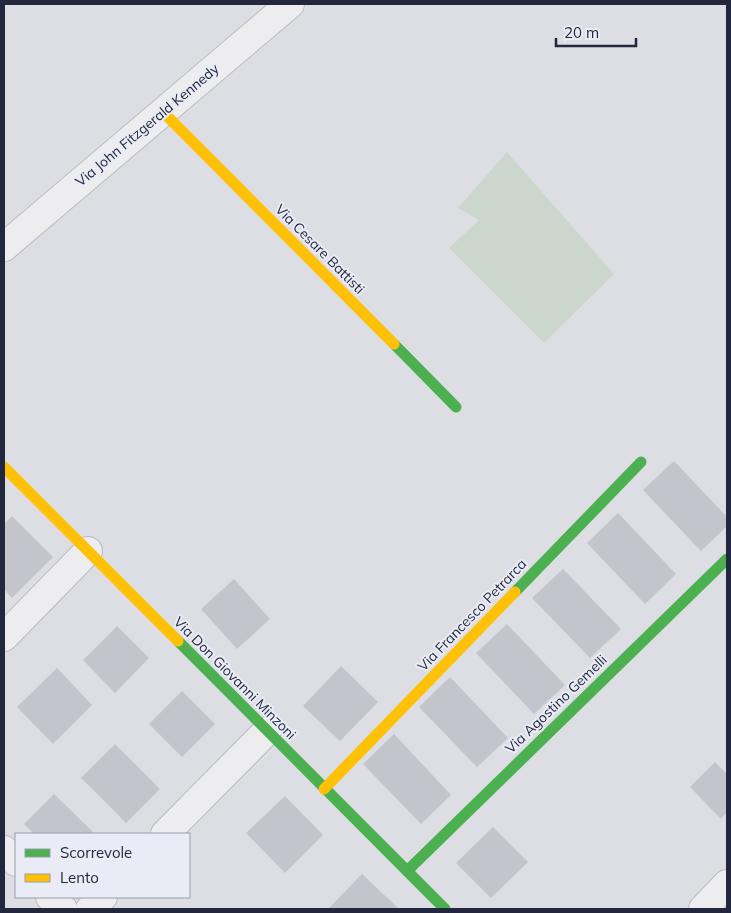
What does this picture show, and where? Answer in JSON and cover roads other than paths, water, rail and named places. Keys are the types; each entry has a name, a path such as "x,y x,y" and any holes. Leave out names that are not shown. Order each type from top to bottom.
{"street":[{"name":"Via John Fitzgerald Kennedy","path":"4,247 290,4"},
{"name":"Via Cesare Battisti","path":"163,112 456,407"},
{"name":"Via Francesco Petrarca","path":"324,789 641,462"},
{"name":"Via Don Giovanni Minzoni","path":"4,467 445,909"},
{"path":"4,637 88,551"},
{"name":"Via Agostino Gemelli","path":"407,871 727,559"},
{"path":"166,833 267,731"},
{"path":"4,850 15,861"},
{"path":"704,909 727,884"},
{"path":"51,898 62,909"},
{"path":"90,909 101,898"}]}
